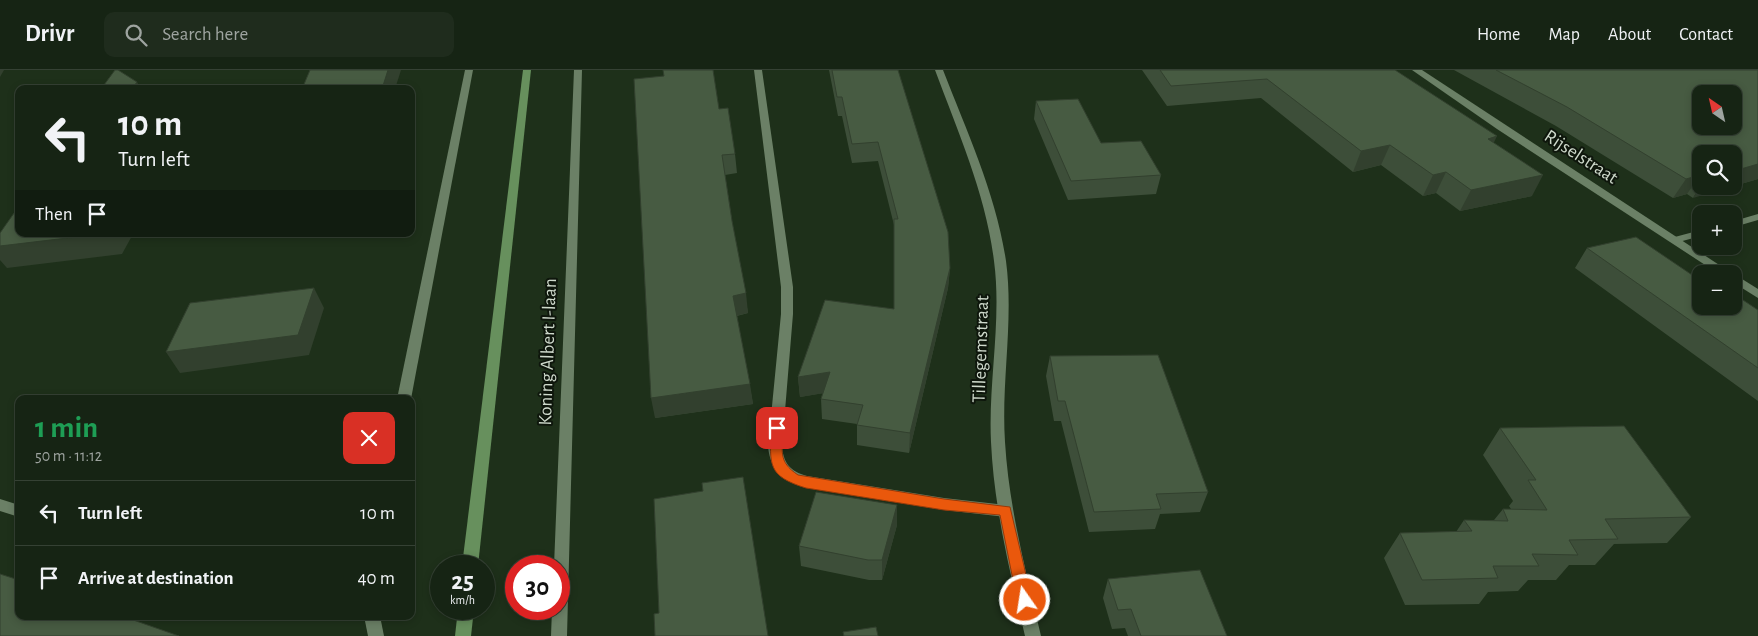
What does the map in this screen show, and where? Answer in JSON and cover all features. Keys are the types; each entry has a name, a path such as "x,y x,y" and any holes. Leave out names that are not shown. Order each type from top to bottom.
{"main road":[{"path":"471,555 527,70"},
{"path":"462,636 464,620"}],"street":[{"path":"405,395 469,70"},
{"name":"Koning Albert I-laan","path":"558,636 578,70"},
{"path":"758,70 788,286 775,447 776,460 782,471 794,479 806,482 944,504 1006,510"},
{"name":"Tillegemstraat","path":"939,70 986,197 1000,262 1002,308 998,443 1006,510 1033,636"},
{"name":"Rijselstraat","path":"1416,70 1457,96 1500,127 1713,265"},
{"path":"1742,222 1758,217"},
{"path":"1675,240 1692,235"},
{"path":"1742,283 1758,294"},
{"path":"0,505 15,511"},
{"path":"373,620 376,636"}],"building":[{"path":"115,70 137,82 135,85 104,85"},
{"path":"310,70 388,70 383,85 304,85"},
{"path":"663,70 713,70 719,109 728,108 735,154 722,155 746,293 733,296 750,384 651,398 634,79 664,76"},
{"path":"832,70 898,70 948,232 950,268 910,433 857,425 863,405 821,399 830,372 798,377 825,300 894,309 894,219 898,219 878,142 852,144 842,97 837,97"},
{"path":"1160,70 1395,70 1497,136 1488,139 1543,175 1471,190 1446,172 1433,175 1390,145 1361,151 1267,79 1171,86"},
{"path":"1496,70 1758,70 1758,164 1742,169 1742,145 1692,145 1692,177 1686,179 1567,107"},
{"path":"1078,99 1101,143 1141,141 1161,175 1071,181 1036,101"},
{"path":"15,212 15,237 76,237 0,246 0,233"},
{"path":"1636,237 1692,275 1692,315 1742,315 1742,299 1758,310 1758,368 1587,248"},
{"path":"314,288 298,335 166,352 190,303"},
{"path":"1158,355 1208,492 1156,494 1161,509 1094,512 1065,401 1058,401 1050,356"},
{"path":"1624,426 1691,517 1605,519 1618,539 1569,540 1578,555 1532,554 1539,566 1493,566 1498,578 1422,580 1400,533 1472,531 1464,520 1508,521 1503,509 1547,510 1528,480 1536,480 1500,428"},
{"path":"743,477 768,636 655,636 654,614 659,613 654,499 703,491 702,483"},
{"path":"816,492 897,505 882,560 868,560 799,546"},
{"path":"1200,570 1227,636 1141,636 1131,609 1118,610 1108,579"},
{"path":"0,574 15,579 15,620 133,620 179,636 0,636"},
{"path":"876,627 878,636 844,636 843,632"}],"route":[{"path":"777,428 776,460 782,471 794,479 944,504 1006,510 1025,600"}]}
